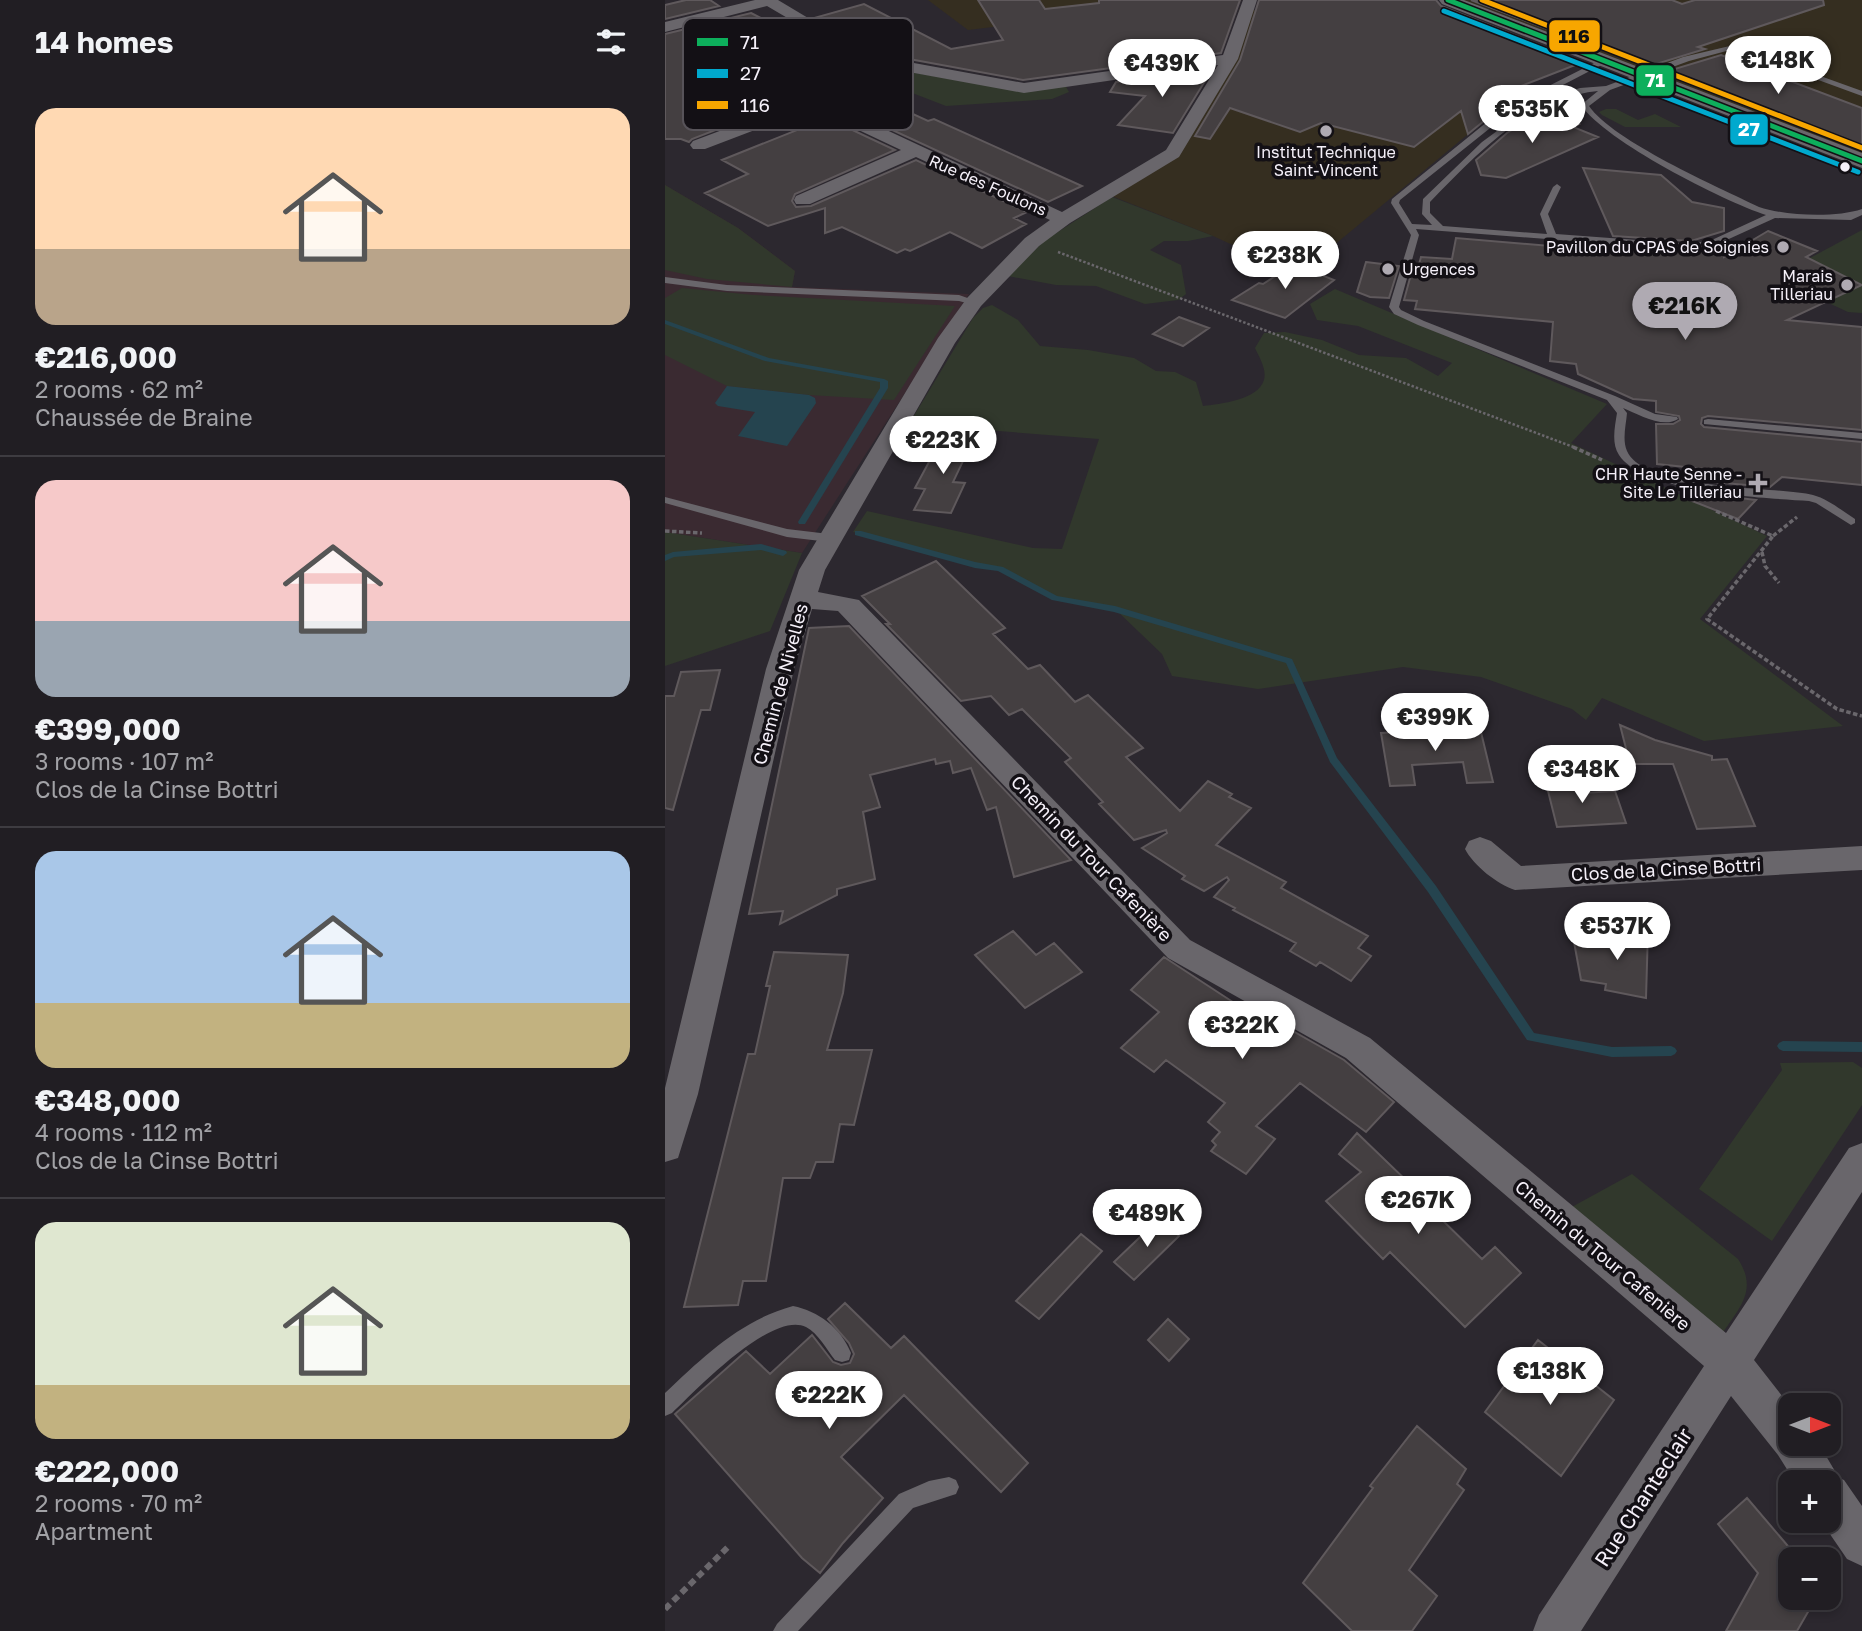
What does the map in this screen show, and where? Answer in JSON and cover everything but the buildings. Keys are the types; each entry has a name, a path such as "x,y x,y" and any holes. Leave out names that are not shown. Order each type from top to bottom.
{"street":[{"path":"700,18 769,0 799,18"},
{"name":"Chemin de Nivelles","path":"665,1146 681,1094 780,669 812,570 945,342 974,302 1033,242 1063,219 1173,153 1230,59 1250,0"},
{"path":"1448,0 1862,161"},
{"path":"665,27 683,22"},
{"path":"913,68 1024,88 1230,59"},
{"path":"699,145 739,130"},
{"name":"Rue des Foulons","path":"867,130 1063,219"},
{"name":"Rue des Foulons","path":"803,200 914,152"},
{"name":"Chemin du Tour Cafenière","path":"801,599 851,606 1179,949 1359,1048 1731,1363 1778,1424"},
{"name":"Clos de la Cinse Bottri","path":"1480,849 1515,878 1862,858"},
{"name":"Rue Chanteclair","path":"1555,1631 1862,1160"},
{"path":"1841,1512 1862,1544"}],"lane":[{"path":"1439,227 1426,214 1426,201 1491,138 1553,99 1583,88 1607,88 1646,76 1686,59 1734,47 1862,94"},
{"path":"1605,61 1506,111 1397,199 1395,203 1415,235 1394,307 1397,312 1653,417 1673,419"},
{"path":"1607,88 1585,105 1589,116 1640,148 1756,209 1773,215 1851,217 1862,212"},
{"path":"1552,236 1544,214 1557,187"},
{"path":"1410,226 1691,247 1710,244 1773,215"},
{"path":"667,282 727,288 959,298 974,302"},
{"path":"1611,398 1622,413 1619,440 1623,454 1632,466 1684,484 1809,498 1820,501 1851,521"},
{"path":"1708,422 1862,436"},
{"path":"665,500 787,533 829,538"},
{"path":"665,1406 740,1339 780,1318 799,1315 809,1318 842,1353"},
{"path":"784,1631 906,1501 929,1491 949,1487"}],"path":[{"path":"1033,242 1558,440 1608,463"},
{"path":"1709,508 1773,536 1707,619 1837,709 1862,716"},
{"path":"1762,551 1765,566 1779,583"},
{"path":"665,1609 730,1545"}],"shaded area":[{"path":"928,0 1243,0 1176,5 968,30"},
{"path":"1458,0 1862,0 1862,156"},
{"name":"Institut Technique Saint-Vincent","path":"1240,7 1285,17 1496,111 1298,275 1213,236 1099,191 1167,152 1226,63"},
{"path":"665,185 738,228 795,271 792,287 969,294 802,553 665,532"}],"green space":[{"path":"913,73 1008,89 1065,85 1069,92 1052,99 946,106 913,93"},
{"path":"1616,109 1638,120 1655,114 1681,127 1625,127 1599,112"},
{"path":"665,185 738,228 795,271 792,287 707,279 665,270"},
{"path":"1112,197 1213,236 1188,241 1164,241 1150,250 1181,265 1186,294 1178,300 1145,304 1096,286 1056,285 1008,276 1044,241"},
{"path":"1862,230 1862,313 1848,312 1794,287 1797,265"},
{"path":"682,288 754,295 955,306 894,400 809,395 727,386 665,355 665,298"},
{"path":"1335,289 1607,404 1571,443 1767,536 1700,619 1843,726 1704,741 1602,698 1586,720 1572,709 1481,677 1403,667 1258,689 1172,676 1162,654 1115,609 1060,599 1000,569 975,565 853,532 867,511 1033,548 1062,549 1099,439 909,424 973,318 983,308 992,305 1018,320 1040,346 1088,350 1134,358 1156,371 1175,372 1196,382 1203,406 1238,400 1260,387 1264,372 1255,348 1264,333 1285,332 1322,340 1359,355 1406,358 1438,376 1452,363 1358,326 1317,320 1310,304"},
{"path":"665,532 802,553 770,631 665,666"},
{"path":"1853,1062 1862,1068 1862,1105 1772,1241 1699,1189 1782,1070 1780,1063"},
{"path":"1632,1174 1738,1259 1744,1270 1747,1281 1744,1300 1720,1337 1570,1208"}],"water":[{"path":"727,386 809,395 815,398 816,403 787,446 738,436 755,412 718,406 715,403"}],"waterway":[{"path":"665,322 767,360 884,381 884,388 802,522"},
{"path":"858,533 975,565 1000,569 1055,598 1115,609 1289,661 1333,760 1432,889 1531,1037 1612,1052 1671,1051"},
{"path":"665,558 761,547 783,553"},
{"path":"1783,1046 1862,1047"}],"transit line":[{"name":"71","path":"1448,0 1862,161"},
{"name":"116","path":"1482,0 1862,148"},
{"name":"27","path":"1444,11 1858,172"}],"place":[{"name":"Institut Technique Saint-Vincent","path":"1326,131"},
{"name":"Pavillon du CPAS de Soignies","path":"1783,247"},
{"name":"Urgences","path":"1388,269"},
{"name":"Marais Tilleriau","path":"1847,285"},
{"name":"CHR Haute Senne - Site Le Tilleriau","path":"1758,483"}]}
